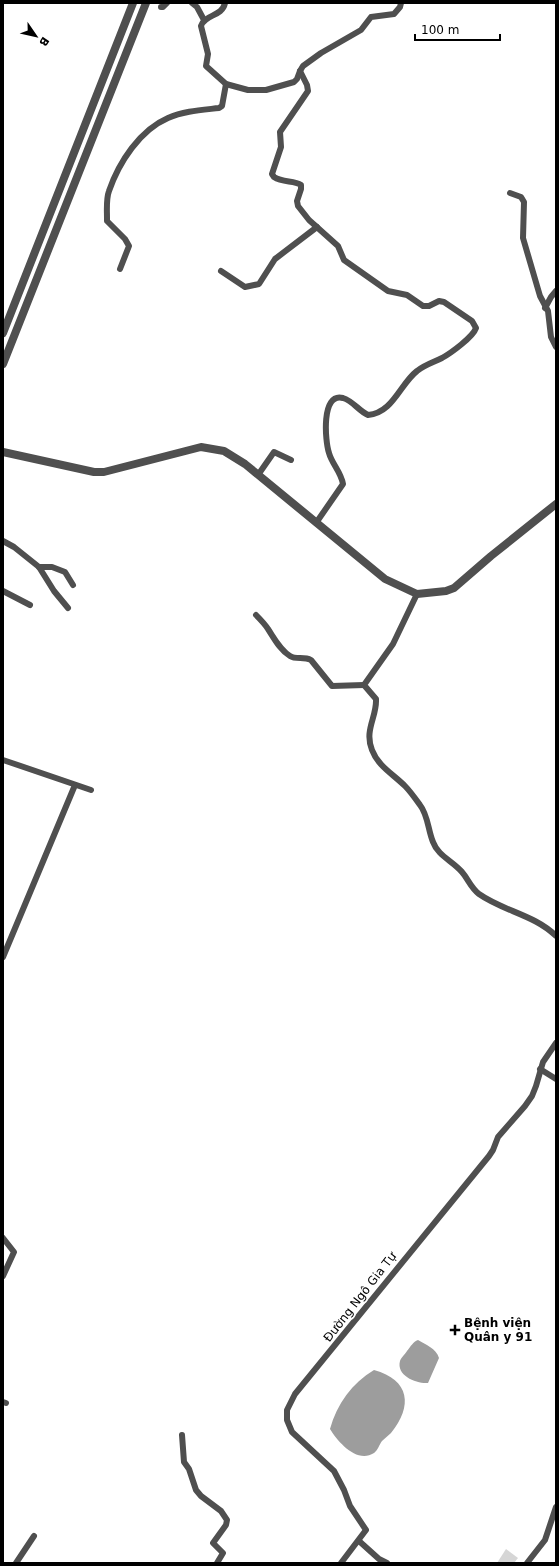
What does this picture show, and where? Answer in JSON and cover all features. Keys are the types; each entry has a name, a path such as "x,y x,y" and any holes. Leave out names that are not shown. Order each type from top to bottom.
{"street":[{"path":"3,333 133,3"},
{"path":"3,364 146,3"},
{"path":"161,7 167,3"},
{"path":"192,3 197,7 204,20"},
{"path":"225,3 219,13 204,20 201,26 208,54 206,66 226,84 248,90 266,90 294,82 303,66 321,52 361,30 371,17 394,14 400,8 401,3"},
{"path":"300,71 307,85 308,91 280,132 281,147 272,176 281,181 297,182 301,185 297,204 309,220 338,246 344,260 388,291 407,295 426,307 439,301 444,302 472,321 476,328 472,335 447,354 416,372 394,400 378,413 368,415 348,400 342,398 336,397 332,401 326,414 327,443 331,460 342,479 343,484 316,523"},
{"path":"120,269 129,246 107,218 108,192 120,167 134,147 154,126 168,118 189,111 219,108 222,106 224,103 226,84"},
{"path":"510,193 521,197 524,202 523,238 540,296 549,316 551,336 556,347"},
{"path":"221,271 245,287 255,286 259,284 275,259 317,227"},
{"path":"545,308 556,291"},
{"path":"3,452 94,472 104,472 202,447 224,451 242,462 385,579 417,594 446,591 454,588 556,504"},
{"path":"258,475 274,452 291,460"},
{"path":"3,541 14,547 39,567 54,591 68,608"},
{"path":"39,567 52,567 65,572 73,585"},
{"path":"3,591 30,605"},
{"path":"364,685 393,644 417,594"},
{"path":"256,615 287,654 292,658 306,658 311,660 332,686 364,685"},
{"path":"364,685 376,699 370,727 370,741 375,754 388,772 405,786 424,810 433,841 438,852 464,873 477,892 501,906 532,920 556,936"},
{"path":"3,760 91,790"},
{"path":"3,957 75,785"},
{"name":"Đường Ngô Gia Tự","path":"341,1563 366,1530 350,1506 334,1471 292,1432 287,1420 287,1410 295,1394 492,1150 498,1137 525,1106 532,1096 546,1055 556,1042"},
{"path":"540,1069 556,1079"},
{"path":"3,1238 14,1252 3,1276"},
{"path":"182,1435 184,1462 189,1469 196,1490 201,1496 221,1511 227,1520 226,1525 213,1543 222,1553 217,1563"},
{"path":"527,1563 545,1540 556,1507"},
{"path":"16,1563 34,1536"},
{"path":"359,1541 379,1559 387,1563"}],"shaded area":[{"path":"418,1340 433,1349 439,1358 428,1383 418,1382 408,1378 401,1371 400,1361 402,1357 412,1344"},
{"path":"374,1370 386,1374 395,1380 401,1387 405,1404 403,1413 398,1423 391,1433 382,1441 375,1452 368,1456 361,1456 355,1454 343,1445 330,1429 337,1411 346,1395 359,1381"},
{"path":"506,1549 518,1558 514,1563 497,1563"}],"place":[{"name":"Bệnh viện Quân y 91","path":"455,1330"}]}
